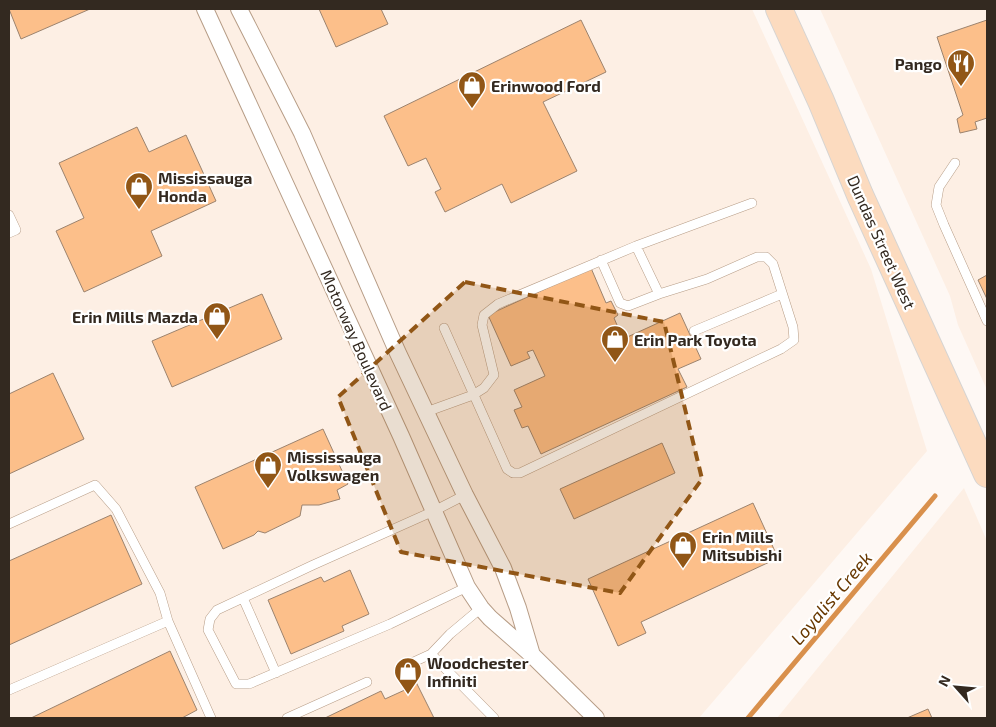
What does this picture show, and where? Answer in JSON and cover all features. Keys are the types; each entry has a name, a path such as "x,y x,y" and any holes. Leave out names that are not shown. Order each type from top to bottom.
{"main road":[{"name":"Dundas Street West","path":"779,9 821,101 860,195 987,474"}],"street":[{"name":"Motorway Boulevard","path":"205,9 468,587 481,608 490,618 532,654 596,718"},
{"name":"Motorway Boulevard","path":"240,9 302,132 394,344 464,495 502,568 518,608 532,654"}],"lane":[{"path":"955,163 939,187 936,205 987,321"},
{"path":"426,412 473,395 484,388 494,375 482,325 484,314 498,304 636,246 752,203"},
{"path":"9,215 16,230 9,233"},
{"path":"636,246 659,294"},
{"path":"444,328 507,469 513,473 520,473 772,353 794,340 793,327 772,264 766,257 757,257 707,279 628,306 620,303 601,260"},
{"path":"694,331 782,294"},
{"path":"9,524 95,485 116,509 160,594 168,621 212,718"},
{"path":"464,495 434,511 217,610 210,619 208,630 236,684 249,684 390,624 468,587"},
{"path":"243,598 276,672"},
{"path":"406,665 431,654 450,634 481,608"},
{"path":"9,690 168,621"},
{"path":"431,654 494,718"},
{"path":"287,718 367,682"}],"highlighted area":[{"path":"465,282 664,322 702,479 620,593 401,552 338,397"}],"shaded area":[{"path":"9,9 752,9 871,269 927,451 699,718 9,718"},
{"path":"820,9 987,9 987,390 958,325 950,296"},
{"path":"964,488 987,541 987,718 777,718"}],"building":[{"path":"9,9 90,9 21,39"},
{"path":"319,9 381,9 388,24 336,47"},
{"name":"Erinwood Ford","path":"581,20 606,72 543,102 577,171 511,203 502,184 445,212 435,192 441,189 426,158 408,166 384,116"},
{"path":"987,20 987,118 975,122 977,129 960,133 957,119 963,115 937,37"},
{"name":"Mississauga Honda","path":"137,127 149,152 186,135 216,201 151,231 162,256 84,292 56,231 84,218 59,163"},
{"name":"Erin Park Toyota","path":"591,268 606,303 611,301 618,315 614,318 623,339 680,313 701,359 678,369 687,387 541,454 528,426 522,428 514,410 522,407 514,390 545,376 533,350 527,352 530,358 511,366 488,315"},
{"path":"987,275 987,299 978,280"},
{"name":"Erin Mills Mazda","path":"262,294 282,339 172,387 152,341"},
{"path":"53,373 84,439 9,474 9,394"},
{"name":"Mississauga Volkswagen","path":"323,429 348,484 337,490 340,499 319,505 302,505 300,516 265,533 258,531 254,535 223,549 195,487"},
{"path":"662,443 675,473 574,519 560,489"},
{"name":"Erin Mills Mitsubishi","path":"753,503 778,558 641,622 646,633 618,646 588,579"},
{"path":"111,515 142,584 9,645 9,561"},
{"path":"350,570 369,614 342,626 344,631 291,654 268,600 321,577 324,582"},
{"path":"170,651 197,710 182,718 31,718"},
{"name":"Woodchester Infiniti","path":"413,676 434,718 325,718 381,691 385,699 407,689 406,679"},
{"path":"928,709 932,718 907,718"}],"waterway":[{"name":"Loyalist Creek","path":"748,718 935,496"}],"place":[{"name":"Pango","path":"961,87"},
{"name":"Erinwood Ford","path":"472,109"},
{"name":"Mississauga Honda","path":"139,210"},
{"name":"Erin Mills Mazda","path":"217,340"},
{"name":"Erin Park Toyota","path":"615,363"},
{"name":"Mississauga Volkswagen","path":"268,489"},
{"name":"Erin Mills Mitsubishi","path":"683,569"},
{"name":"Woodchester Infiniti","path":"408,695"}]}
